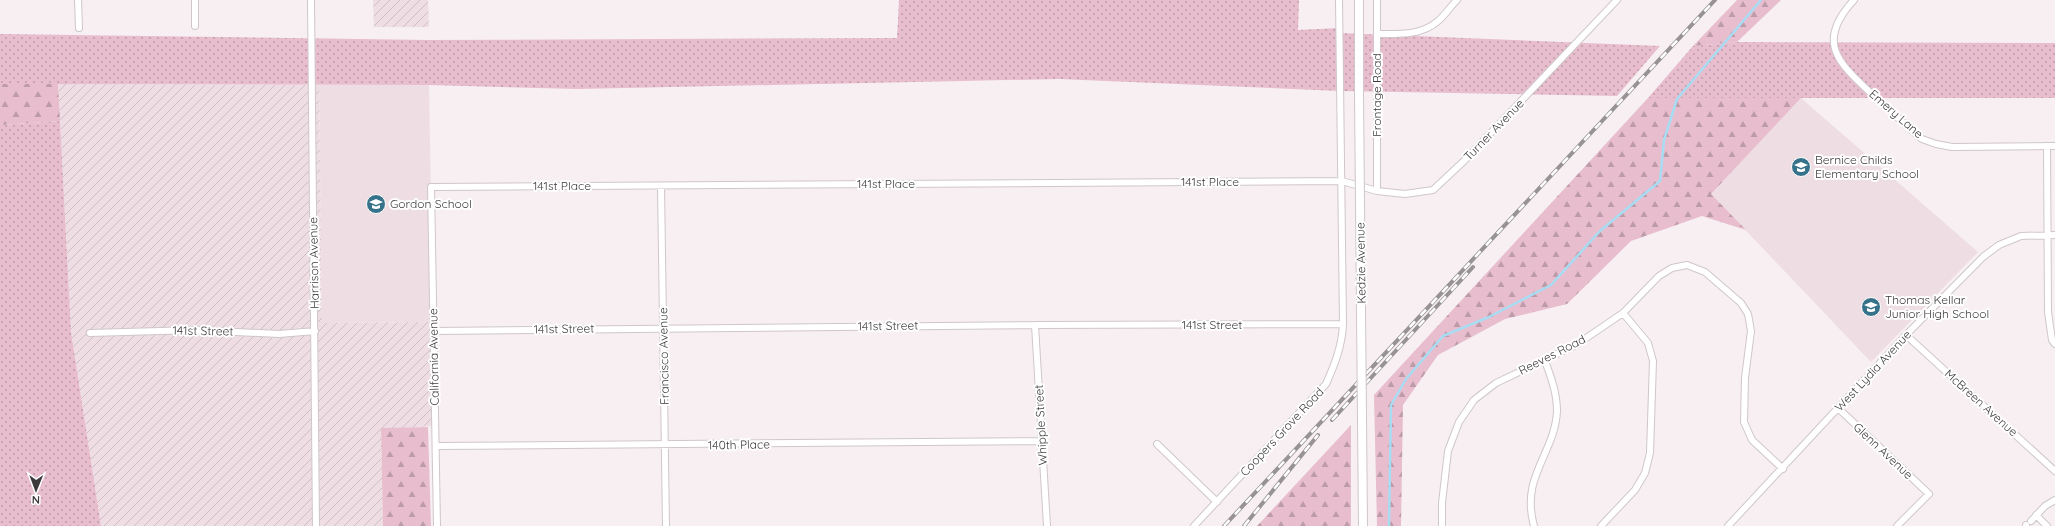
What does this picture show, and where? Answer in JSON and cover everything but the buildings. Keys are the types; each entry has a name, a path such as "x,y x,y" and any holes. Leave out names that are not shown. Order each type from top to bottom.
{"main road":[{"name":"Kedzie Avenue","path":"1359,0 1363,526"}],"street":[{"path":"78,0 79,28"},
{"path":"195,0 195,26"},
{"name":"Harrison Avenue","path":"311,0 316,526"},
{"name":"Coopers Grove Road","path":"1194,526 1326,384 1338,357 1342,342 1343,324 1340,0"},
{"name":"Frontage Road","path":"1377,0 1377,191"},
{"path":"1377,34 1404,34 1423,30 1438,21 1457,0"},
{"name":"Turner Avenue","path":"1342,181 1377,191 1405,194 1433,190 1465,160 1617,0"},
{"name":"Emery Lane","path":"1854,0 1843,12 1836,27 1835,48 1838,58 1848,71 1922,139 1936,144 1952,147 2055,146"},
{"path":"2047,146 2048,312 2052,340 2055,344"},
{"name":"141st Place","path":"431,187 1342,181"},
{"name":"Francisco Avenue","path":"661,186 666,526"},
{"name":"California Avenue","path":"431,187 437,526"},
{"name":"West Lydia Avenue","path":"1728,526 1783,469 1906,335 1983,257 1999,246 2021,236 2055,235"},
{"name":"Reeves Road","path":"1442,526 1442,503 1448,451 1459,422 1474,400 1496,383 1576,345 1623,313 1659,276 1672,268 1687,265 1705,272 1741,303 1748,314 1751,331 1745,378 1744,422 1752,440 1783,469"},
{"path":"1601,526 1635,490 1645,473 1650,453 1653,361 1648,343 1623,313"},
{"name":"141st Street","path":"434,331 1035,325 1343,324"},
{"name":"Whipple Street","path":"1035,325 1047,526"},
{"name":"141st Street","path":"90,333 195,330 279,334 315,331"},
{"name":"McBreen Avenue","path":"1906,335 2055,471"},
{"path":"1534,526 1530,512 1531,486 1552,432 1557,412 1556,395 1545,361"},
{"name":"Glenn Avenue","path":"1838,408 1929,494 1897,526"},
{"name":"140th Place","path":"436,446 1042,441"},
{"path":"1157,444 1216,502"},
{"path":"2028,524 2045,506 2055,500"},
{"path":"2036,515 2047,526"}],"shaded area":[{"path":"373,0 428,0 429,27 374,27"},
{"path":"58,84 319,85 322,323 433,322 435,426 381,429 383,526 101,526 71,332"},
{"name":"Gordon School","path":"319,85 429,85 433,322 322,323"},
{"name":"Thomas Kellar Junior High School","path":"1801,98 1978,252 1871,362 1711,194"}],"green space":[{"path":"899,0 1299,0 1298,30 1339,28 1340,33 1660,46 1617,96 1340,91 1059,79 577,89 429,85 0,84 0,34 428,40 897,38"},
{"path":"1737,0 1781,0 1737,42 1693,46"},
{"path":"1737,42 2055,43 2055,98 1648,98 1693,46"},
{"path":"0,84 58,84 60,121 0,125"},
{"path":"1648,98 1801,98 1711,194 1746,230 1702,216 1631,241 1567,304 1505,319 1438,355 1403,405 1401,526 1377,526 1374,395"},
{"path":"60,121 71,332 101,526 0,526 0,125"},
{"path":"1351,425 1351,526 1257,526"},
{"path":"428,427 431,526 383,526 381,428"}],"waterway":[{"path":"1389,526 1391,405 1406,379 1443,336 1489,317 1551,285 1600,231 1660,181 1664,140 1677,99 1761,0"}],"railway":[{"path":"1224,526 1715,0"},
{"path":"1332,420 1473,267"},
{"path":"1244,526 1318,435"}],"place":[{"name":"Bernice Childs Elementary School","path":"1801,167"},
{"name":"Gordon School","path":"376,204"},
{"name":"Thomas Kellar Junior High School","path":"1871,307"}]}
